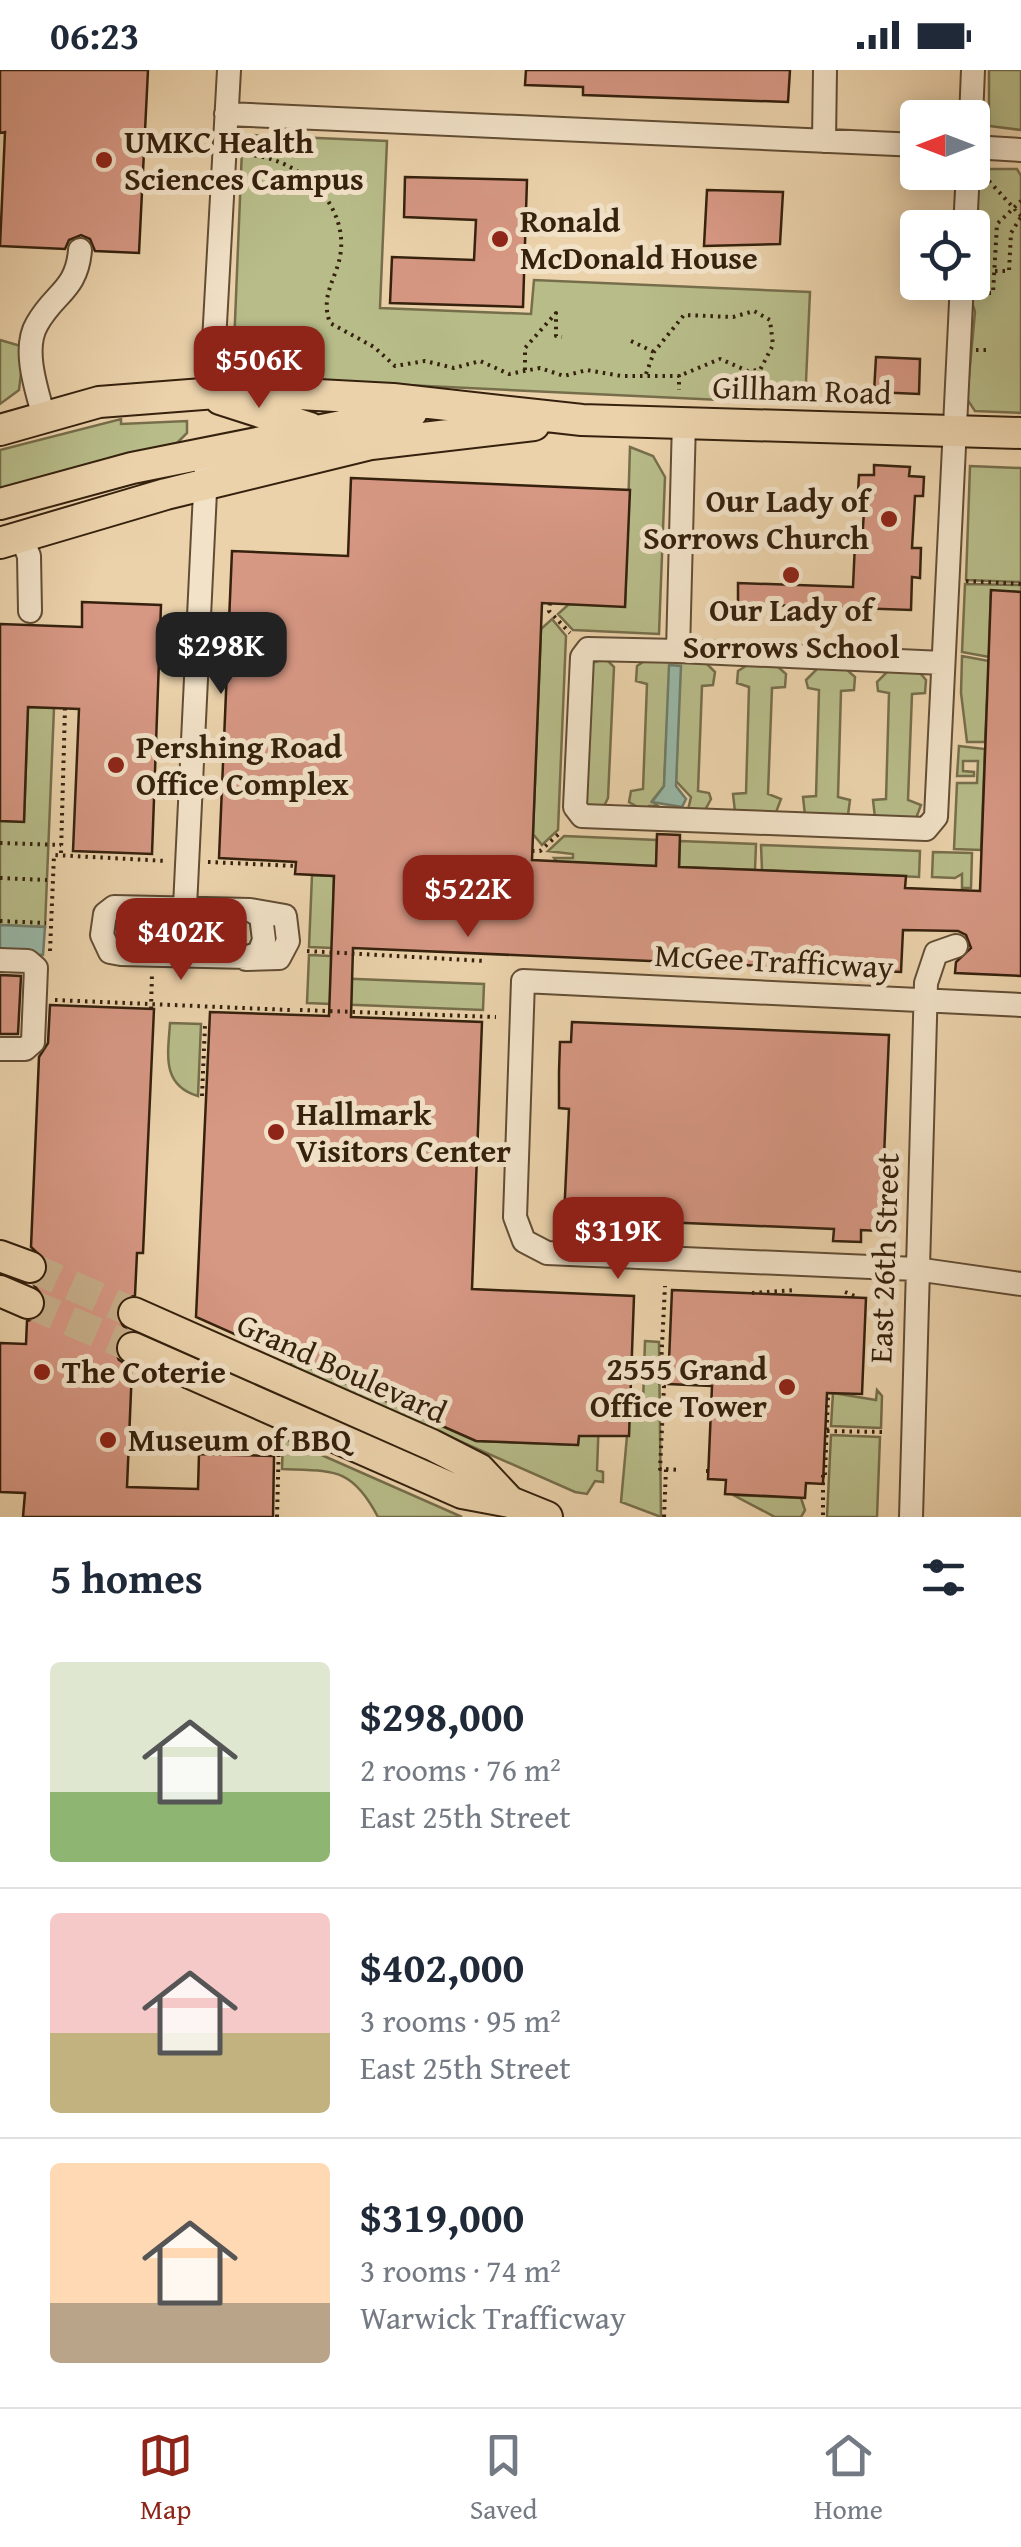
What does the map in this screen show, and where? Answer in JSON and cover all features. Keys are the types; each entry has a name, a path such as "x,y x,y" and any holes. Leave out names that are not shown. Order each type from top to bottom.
{"main road":[{"name":"Gillham Road","path":"0,430 99,402 212,396 242,390 393,399 582,420 1021,433"},
{"path":"212,396 371,444"},
{"name":"Gillham Road","path":"0,504 208,451 407,412 490,408"},
{"name":"Gillham Road","path":"11,540 205,485 371,444 582,420"},
{"path":"0,1256 30,1267"},
{"name":"Grand Boulevard","path":"134,1313 432,1445 479,1469 510,1502"},
{"name":"Grand Boulevard","path":"133,1348 462,1493 510,1502 547,1517"}],"street":[{"path":"212,396 229,70"},
{"path":"824,141 825,70"},
{"path":"971,100 972,70"},
{"path":"226,114 900,144"},
{"path":"990,149 1021,150"},
{"path":"44,417 31,356 35,326 73,282 80,250"},
{"path":"943,662 588,649 582,658 576,808 582,816 926,829 936,817 954,430 969,300"},
{"path":"678,651 684,421"},
{"path":"185,907 208,451"},
{"path":"11,540 29,556 30,611"},
{"path":"114,907 185,907 250,910 260,916 264,940 259,953 232,958 121,954 104,944 102,922 114,907"},
{"name":"East 26th Street","path":"910,1517 925,1002 930,962 943,948 956,946"},
{"path":"0,960 28,961 36,968 33,1042 25,1049 0,1048"},
{"name":"McGee Trafficway","path":"916,1269 546,1253 529,1246 515,1217 523,981 1021,1005"},
{"path":"916,1269 1021,1284"}],"path":[{"path":"247,155 272,156 292,165 315,187 336,220 341,249 325,303 330,324 374,347 395,366 426,361 454,368 480,362 509,374 540,368 564,376 587,370 621,376 679,376 720,359 748,371 763,368 774,345 770,320 754,312 733,316 684,315 654,352 646,374"},
{"path":"990,186 1021,216 1010,233 1009,271 994,271"},
{"path":"990,292 993,293 997,224 1021,201"},
{"path":"524,370 526,348 556,312 556,336 562,337"},
{"path":"632,341 654,352"},
{"path":"980,350 988,350"},
{"path":"679,376 679,390"},
{"path":"966,582 1021,584"},
{"path":"550,604 549,611 570,633"},
{"path":"61,856 66,708"},
{"path":"532,851 540,852 561,832"},
{"path":"0,843 61,846"},
{"path":"208,862 296,866"},
{"path":"0,878 47,880"},
{"path":"0,920 46,923"},
{"path":"303,951 485,962"},
{"path":"151,1009 153,966"},
{"path":"300,1010 496,1017"},
{"path":"202,1096 205,1024"},
{"path":"665,1286 660,1469 680,1470"},
{"path":"752,1293 795,1290"},
{"path":"846,1292 857,1298"},
{"path":"823,1517 828,1396"},
{"path":"827,1430 884,1432"},
{"path":"276,1517 280,1433"},
{"path":"664,1517 666,1469"}],"green space":[{"path":"989,70 1021,70 1021,130 990,126"},
{"path":"248,135 387,141 380,308 531,314 534,280 810,292 805,404 237,377 233,370 242,149"},
{"path":"990,169 1017,169 1021,176 1021,413 975,411 967,399 975,312 971,300 990,300 990,210 978,210 978,190 990,190"},
{"path":"0,340 24,347 19,390 0,404"},
{"path":"121,419 121,424 187,421 187,433 177,443 0,488 0,450"},
{"path":"630,447 653,456 665,477 659,634 573,630 558,614 569,604 625,606"},
{"path":"970,466 1021,468 1021,582 966,580"},
{"path":"965,584 1021,585 1021,592 991,591 989,657 962,652"},
{"path":"552,619 566,636 558,830 542,845 533,834 541,629"},
{"path":"962,656 989,661 985,742 967,742 961,693"},
{"path":"606,659 614,667 608,798 603,808 590,809 582,798 591,663"},
{"path":"646,660 706,663 715,672 713,685 702,686 698,791 709,793 711,799 704,812 687,814 691,797 676,781 680,666 670,666 664,786 652,801 658,806 649,806 648,813 629,802 631,791 643,789 647,684 636,681 637,666"},
{"path":"749,664 777,666 786,674 785,687 772,688 768,794 781,799 775,815 735,812 733,794 746,793 749,687 737,683 738,671"},
{"path":"819,667 846,669 855,677 854,690 841,691 838,797 850,800 848,815 805,815 803,797 816,796 819,690 808,688 806,680"},
{"path":"889,670 920,673 926,680 925,693 912,694 908,800 921,805 915,821 875,818 873,800 886,799 889,693 878,691 877,682"},
{"path":"28,707 54,708 45,927 0,925 0,821 24,821"},
{"path":"959,746 985,749 981,850 954,849 957,783 977,783 978,761 963,761 963,771 974,772 974,776 957,776"},
{"path":"564,836 657,840 656,866 557,862 554,858 573,858 573,854 548,851"},
{"path":"680,841 756,844 755,870 679,867"},
{"path":"761,845 920,851 919,877 762,870"},
{"path":"933,852 972,853 971,888 962,888 962,874 955,878 932,877"},
{"path":"312,875 334,876 332,948 309,947"},
{"path":"309,955 331,956 331,978 484,984 483,1010 307,1003"},
{"path":"170,1023 201,1024 198,1096 186,1091 172,1076 168,1057"},
{"path":"645,1341 659,1342 661,1517 621,1502 630,1403 643,1403"},
{"path":"293,1360 476,1441 578,1445 580,1416 599,1417 597,1470 603,1472 603,1482 595,1481 587,1494 575,1492 290,1366"},
{"path":"877,1390 882,1396 881,1428 831,1426 833,1393 876,1400"},
{"path":"831,1435 880,1437 877,1517 827,1517"},
{"path":"283,1438 462,1517 378,1517 359,1489 340,1475 282,1469"},
{"path":"733,1495 801,1498 805,1510 801,1517 775,1517"}],"shaded area":[{"path":"669,665 681,666 676,786 686,799 682,807 652,802 664,786"},
{"path":"0,925 45,927 43,955 0,953"}],"building":[{"path":"0,70 148,70 139,253 95,251 90,239 81,235 69,240 65,249 0,246 5,132 0,133"},
{"path":"526,70 790,70 788,102 583,95 583,87 525,85"},
{"name":"Ronald McDonald House","path":"405,177 527,180 523,307 390,303 392,257 474,260 476,220 404,217"},
{"path":"707,190 783,192 780,244 704,246"},
{"path":"876,357 920,359 919,394 874,392"},
{"name":"Our Lady of Sorrows Church","path":"874,465 910,467 909,476 924,477 923,496 915,496 912,548 921,548 920,578 912,577 911,610 738,604 738,583 853,587 855,543 862,544 865,493 858,493 859,475 874,475"},
{"path":"351,478 630,490 625,607 542,603 532,860 656,866 657,834 680,835 679,867 906,876 905,888 980,891 991,590 1021,592 1021,976 955,973 956,962 971,948 966,935 958,931 903,930 901,972 353,948 351,1017 482,1022 472,1289 634,1296 629,1436 579,1436 578,1445 476,1441 196,1317 210,1012 329,1016 334,876 295,874 296,862 219,858 232,551 348,556"},
{"name":"Pershing Road Office Complex","path":"82,602 161,605 152,854 73,851 79,709 28,707 24,822 0,821 0,624 82,627"},
{"path":"0,975 21,976 18,1034 0,1034"},
{"path":"50,1005 154,1009 143,1253 137,1253 135,1295 122,1299 115,1314 127,1331 116,1340 115,1351 119,1360 132,1368 127,1487 198,1489 199,1454 274,1456 273,1517 23,1517 25,1493 0,1492 0,1343 26,1344 27,1321 40,1317 47,1302 34,1285 47,1274 48,1263 31,1247 39,1057 48,1043"},
{"path":"572,1022 889,1035 881,1231 861,1230 861,1242 833,1241 834,1229 564,1218 569,1109 559,1108 560,1042 571,1042"},
{"name":"2555 Grand Office Tower","path":"672,1290 866,1298 862,1394 827,1393 823,1484 806,1483 805,1498 725,1494 726,1480 708,1479 712,1386 668,1384"}],"tunnel":[{"path":"30,1267 134,1313"},
{"path":"28,1303 133,1348"}],"place":[{"name":"UMKC Health Sciences Campus","path":"104,160"},
{"name":"Ronald McDonald House","path":"500,239"},
{"name":"Our Lady of Sorrows Church","path":"889,519"},
{"name":"Our Lady of Sorrows School","path":"791,575"},
{"name":"Pershing Road Office Complex","path":"116,765"},
{"name":"Hallmark Visitors Center","path":"276,1132"},
{"name":"The Coterie","path":"42,1372"},
{"name":"2555 Grand Office Tower","path":"787,1387"},
{"name":"Museum of BBQ","path":"108,1440"}]}
